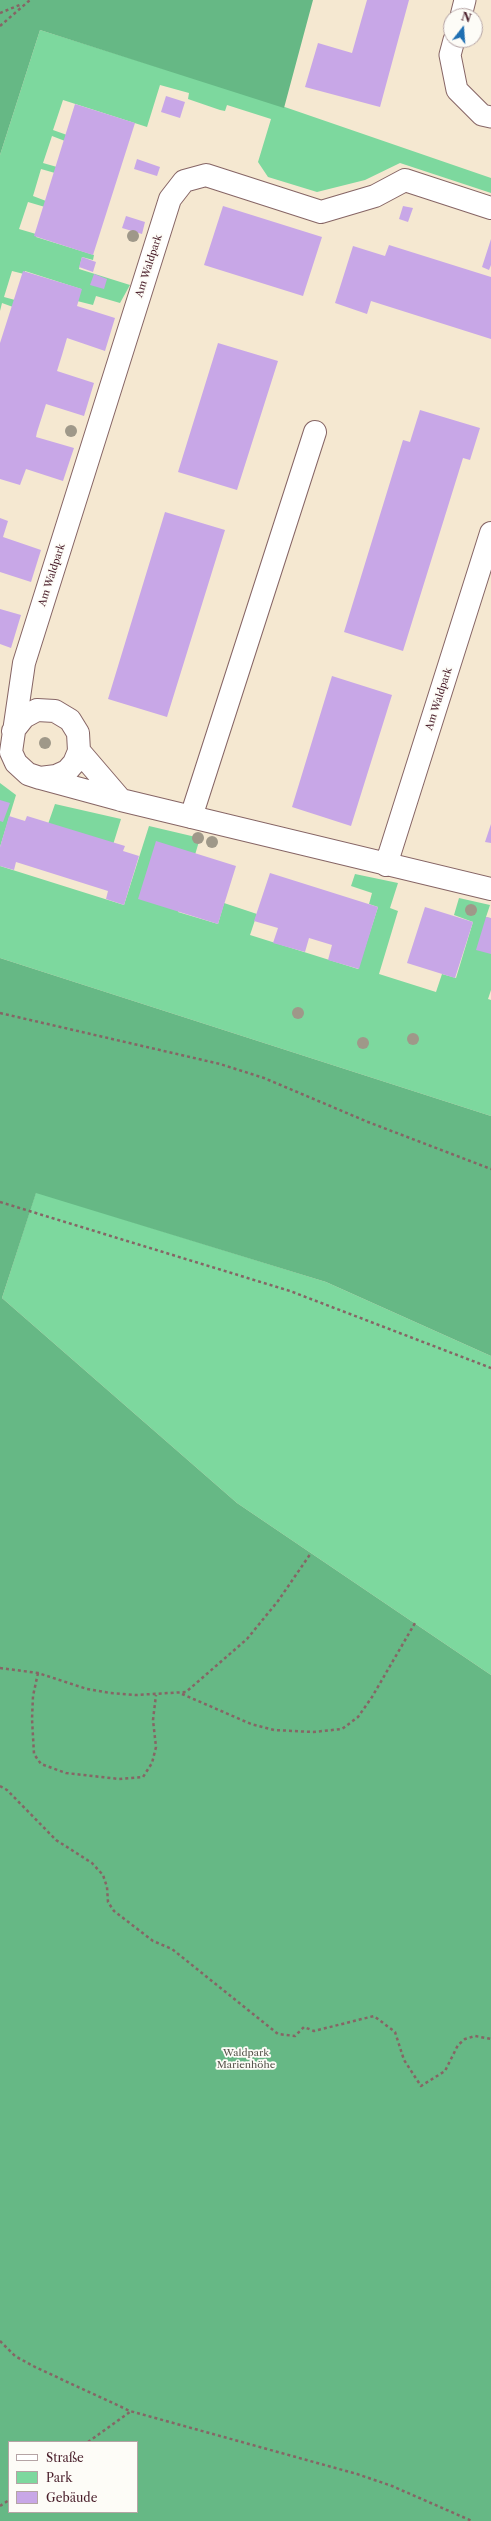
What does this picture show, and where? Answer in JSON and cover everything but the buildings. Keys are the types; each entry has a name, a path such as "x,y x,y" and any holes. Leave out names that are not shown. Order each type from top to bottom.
{"street":[{"name":"Am Waldpark","path":"491,208 405,180 375,196 322,212 206,175 184,181 170,199 24,663 13,731 12,752 16,763 28,774 40,778 121,800 386,865 491,889"},
{"path":"191,817 315,432"},
{"name":"Am Waldpark","path":"386,865 491,534"},
{"path":"24,663 37,710"},
{"path":"13,731 24,717 37,710 55,711 70,720 78,733 79,751 74,763 67,771 56,776 40,778"},
{"path":"79,751 121,800"}],"lane":[{"path":"452,48 450,55 457,90 482,115 491,117"}],"path":[{"path":"0,13 30,0"},
{"path":"0,26 26,2"},
{"path":"0,1013 220,1064 264,1078 368,1122 491,1168"},
{"path":"0,1202 290,1291 491,1368"},
{"path":"181,1694 191,1688 247,1639 278,1601 311,1553"},
{"path":"0,1668 38,1673 88,1689 110,1693 156,1695 181,1694 251,1724 274,1730 313,1732 342,1729 358,1717 372,1697 414,1623"},
{"path":"38,1673 33,1696 34,1754 41,1764 66,1773 120,1779 143,1777 152,1763 156,1746 154,1720 156,1695"},
{"path":"0,1786 7,1790 56,1840 92,1863 103,1874 107,1887 108,1902 114,1911 153,1941 172,1949 278,2034 295,2036 304,2027 314,2031 374,2016 395,2032 404,2060 421,2086 445,2071 458,2045 465,2039 475,2036 491,2039"},
{"path":"0,2341 15,2356 35,2367 130,2411 357,2474 392,2486 472,2521"},
{"path":"89,2441 130,2411"}],"green space":[{"path":"0,0 313,0 284,108 40,30 0,155"},
{"path":"40,30 276,104 491,178 491,193 400,163 365,180 317,192 268,177 258,162 271,119 227,105 225,111 220,110 188,99 189,93 160,85 147,127 63,100 53,130 67,135 65,141 52,136 43,163 57,167 55,173 41,169 33,196 46,201 45,207 28,202 19,229 36,234 36,237 94,255 93,260 82,257 79,269 130,285 120,303 96,296 93,305 77,301 81,289 25,271 24,274 12,271 4,297 15,300 13,307 2,303 0,311 0,155"},
{"path":"0,783 16,795 0,847"},
{"path":"55,804 121,819 112,848 47,827"},
{"path":"149,826 200,838 178,912 218,924 224,903 257,914 250,935 358,969 378,907 369,904 372,893 351,886 355,874 398,883 390,908 398,911 379,974 436,992 442,974 456,978 473,922 454,915 459,898 490,905 486,917 490,918 491,950 491,990 488,999 491,1000 491,1116 0,958 0,866 124,905"},
{"name":"Waldpark Marienhöhe","path":"0,958 491,1116 491,1356 326,1282 36,1193 2,1298 237,1503 491,1675 491,2521 0,2521"},
{"path":"36,1192 326,1282 491,1356 491,1675 237,1503 2,1298"}]}
